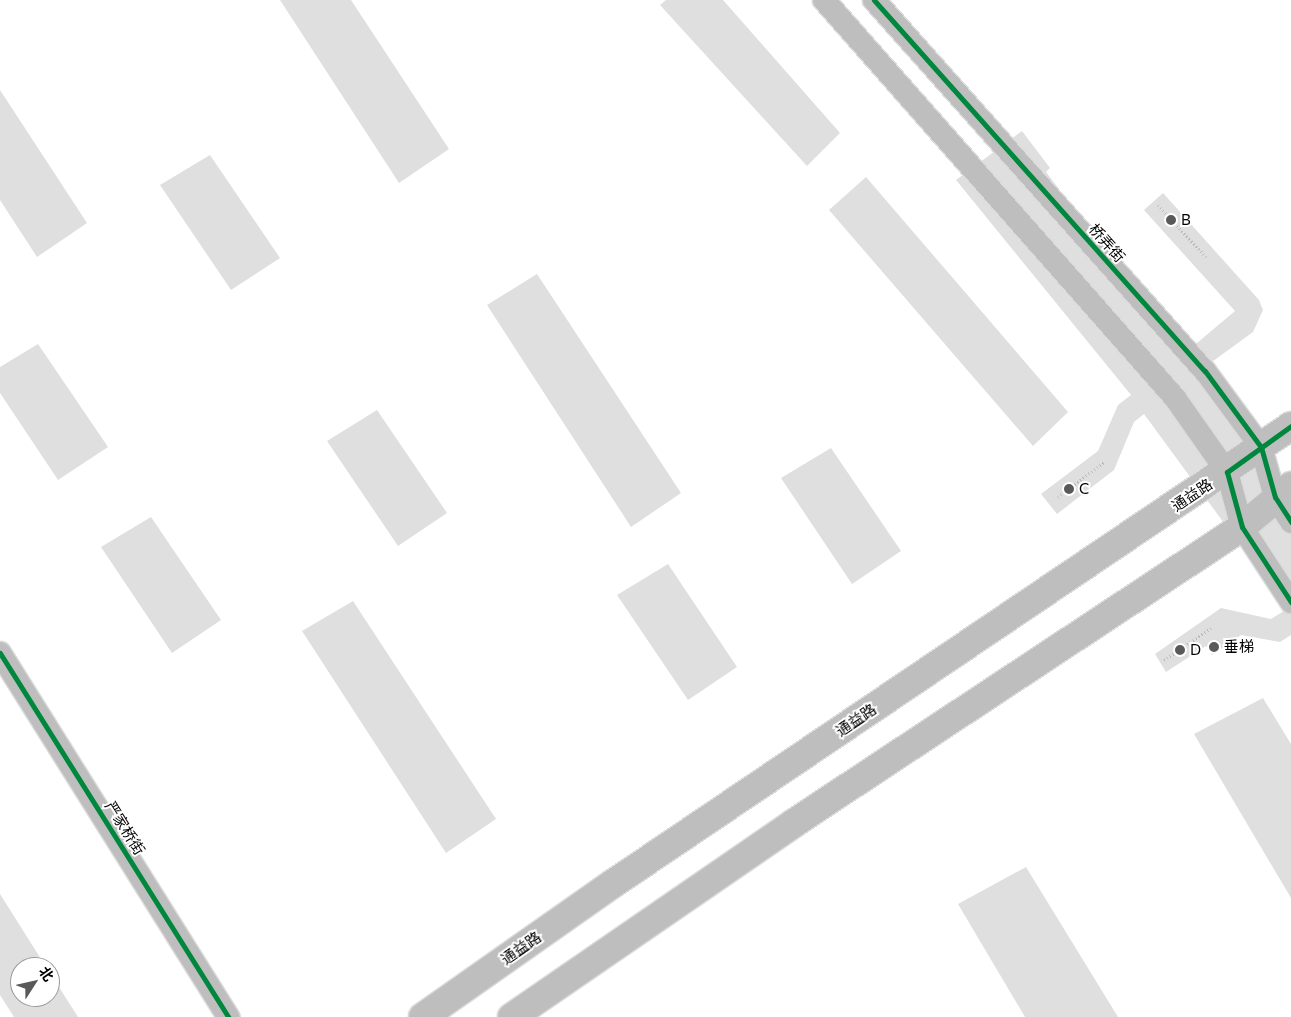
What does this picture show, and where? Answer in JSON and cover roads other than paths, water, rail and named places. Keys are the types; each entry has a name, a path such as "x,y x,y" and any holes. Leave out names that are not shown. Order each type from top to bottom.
{"main road":[{"name":"通益路","path":"423,1017 611,884 1226,472 1291,426"},
{"path":"512,1017 786,828 1242,527 1283,492"}],"street":[{"path":"824,0 1175,398 1226,472 1242,527 1291,602"},
{"name":"桥弄街","path":"874,0 1206,371 1262,447 1283,492 1291,522"},
{"name":"严家桥街","path":"0,653 228,1017"}],"place":[{"name":"B","path":"1171,220"},
{"name":"C","path":"1069,489"},
{"name":"垂梯","path":"1214,647"},
{"name":"D","path":"1180,650"}]}
